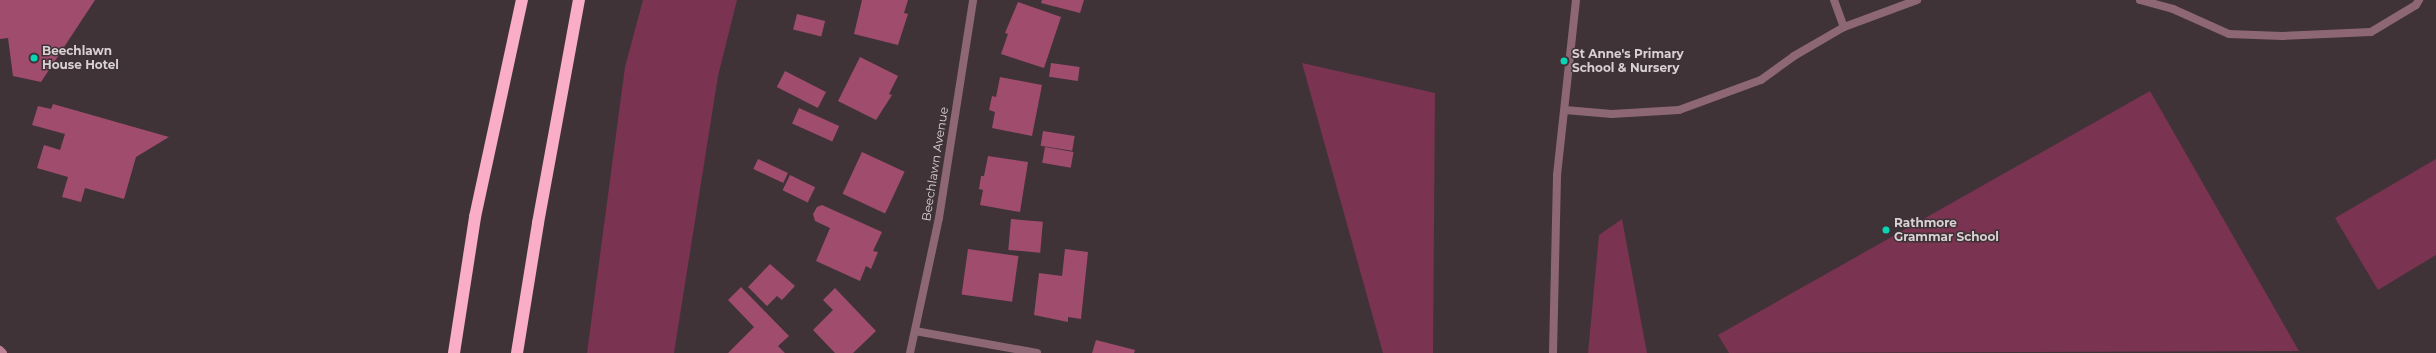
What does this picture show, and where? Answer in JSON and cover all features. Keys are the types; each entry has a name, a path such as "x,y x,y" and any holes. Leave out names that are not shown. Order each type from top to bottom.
{"highway":[{"path":"454,353 475,216 522,0"},
{"path":"517,353 538,223 580,0"}],"street":[{"name":"Beechlawn Avenue","path":"910,353 939,218 973,0"},
{"path":"1553,353 1557,175 1576,0"},
{"path":"1834,0 1844,27"},
{"path":"1565,110 1612,114 1679,110 1761,80 1794,56 1844,27 1917,0"},
{"path":"2140,0 2173,9 2229,34 2282,36 2371,32 2416,5 2419,0"},
{"path":"915,331 1037,353"},
{"path":"0,350 4,353"}],"shaded area":[{"path":"643,0 737,0 718,76 674,353 587,353 625,67"},
{"path":"1302,63 1435,93 1433,353 1383,353"},
{"path":"2150,91 2299,351 1729,353 1718,335"},
{"path":"2436,159 2436,255 2378,290 2335,218"},
{"path":"1622,219 1647,353 1588,353 1599,235"}],"building":[{"name":"Beechlawn House Hotel","path":"0,0 95,0 41,82 13,76 8,38 0,39"},
{"path":"862,0 908,0 904,13 908,14 898,45 854,34"},
{"path":"1042,0 1084,0 1080,13 1041,3"},
{"path":"1018,2 1061,17 1044,68 1001,54 1008,34 1005,33"},
{"path":"797,14 825,21 821,37 793,30"},
{"path":"860,57 898,76 889,94 892,95 876,120 838,101"},
{"path":"1051,63 1080,67 1078,81 1049,77"},
{"path":"785,71 826,92 818,108 777,87"},
{"path":"1000,77 1042,85 1032,136 992,128 995,112 989,110 992,96 996,97"},
{"path":"53,104 169,137 136,157 124,199 85,188 81,202 62,197 68,177 37,168 44,145 60,150 65,134 32,125 38,106 51,109"},
{"path":"799,108 839,126 832,141 792,124"},
{"path":"1043,131 1075,136 1072,151 1041,146"},
{"path":"1045,147 1074,152 1071,168 1042,163"},
{"path":"862,152 905,172 885,214 843,194"},
{"path":"988,156 1028,162 1020,212 980,205 983,190 979,189 981,176 984,176"},
{"path":"758,159 788,173 783,183 753,169"},
{"path":"790,175 815,187 808,203 783,190"},
{"path":"822,205 882,232 873,251 878,252 871,269 866,266 860,281 816,261 830,228 815,221 813,214 817,207"},
{"path":"1011,219 1043,222 1040,253 1008,250"},
{"path":"968,249 1019,256 1012,302 962,295"},
{"path":"1065,249 1088,252 1081,319 1068,317 1068,322 1034,315 1039,273 1062,276"},
{"path":"770,264 795,286 782,300 777,296 767,306 748,287"},
{"path":"741,287 789,336 778,346 785,353 728,353 754,327 728,300"},
{"path":"835,288 876,331 853,353 835,353 813,330 833,310 823,300"},
{"path":"1096,340 1135,350 1134,353 1092,353"}],"place":[{"name":"Beechlawn House Hotel","path":"34,58"},
{"name":"St Anne's Primary School & Nursery","path":"1564,61"},
{"name":"Rathmore Grammar School","path":"1886,230"}]}
